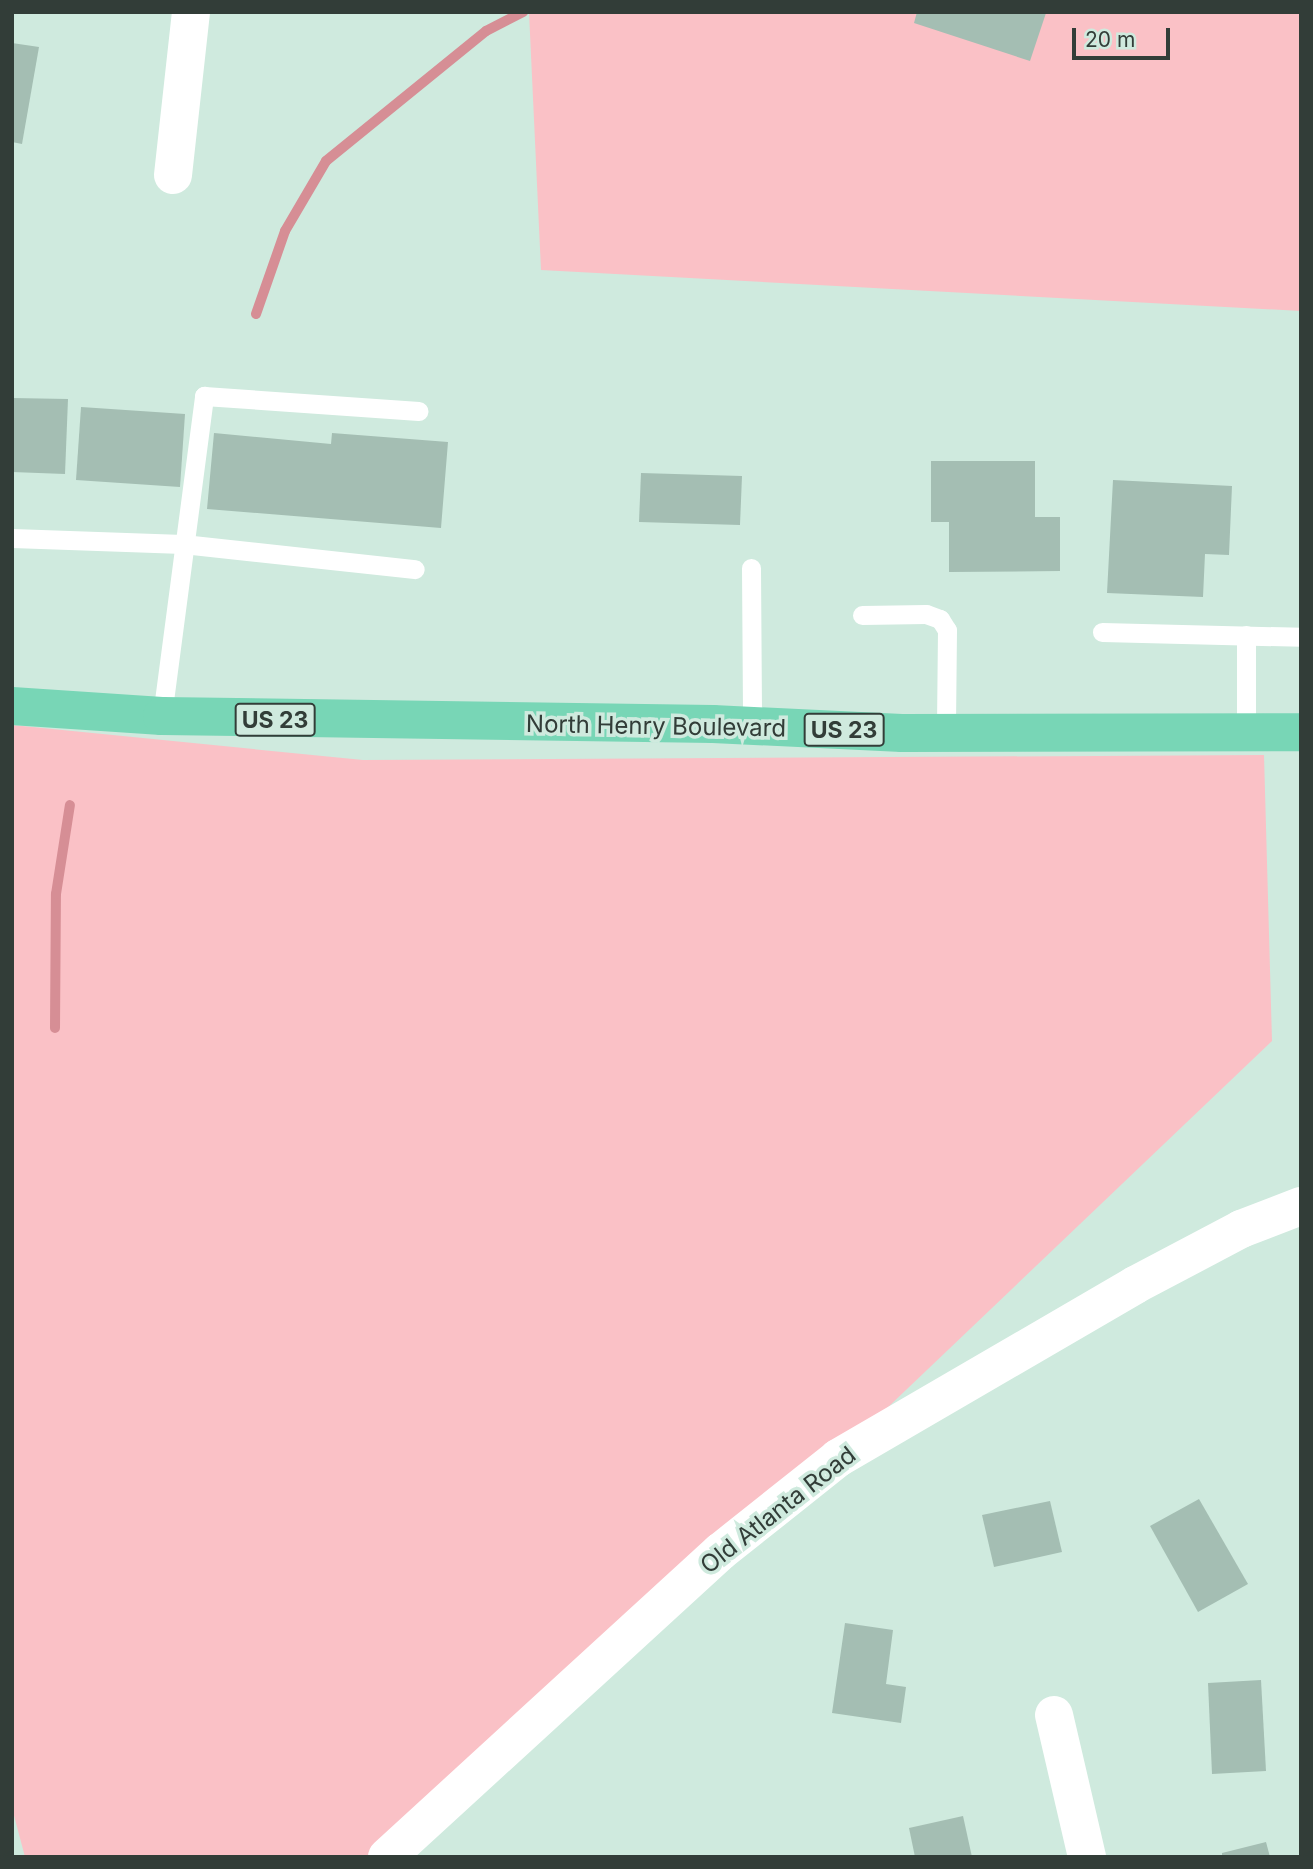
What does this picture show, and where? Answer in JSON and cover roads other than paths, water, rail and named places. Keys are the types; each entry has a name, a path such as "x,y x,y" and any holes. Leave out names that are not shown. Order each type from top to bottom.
{"highway":[{"name":"North Henry Boulevard","path":"12,706 162,716 946,732 1301,732"}],"street":[{"path":"173,175 191,12"},
{"name":"Old Atlanta Road","path":"387,1857 720,1552 838,1458 1135,1285 1241,1229 1301,1206"},
{"path":"1054,1715 1087,1857"}],"lane":[{"path":"162,716 204,396 418,411"},
{"path":"12,538 183,544 415,569"},
{"path":"751,568 752,726"},
{"path":"862,615 926,614 940,619 947,631 946,732"},
{"path":"1102,632 1301,637"},
{"path":"1246,635 1246,732"}],"waterway":[{"path":"256,314 285,231 326,161 486,31 523,12"},
{"path":"55,1028 56,894 70,805"}]}
